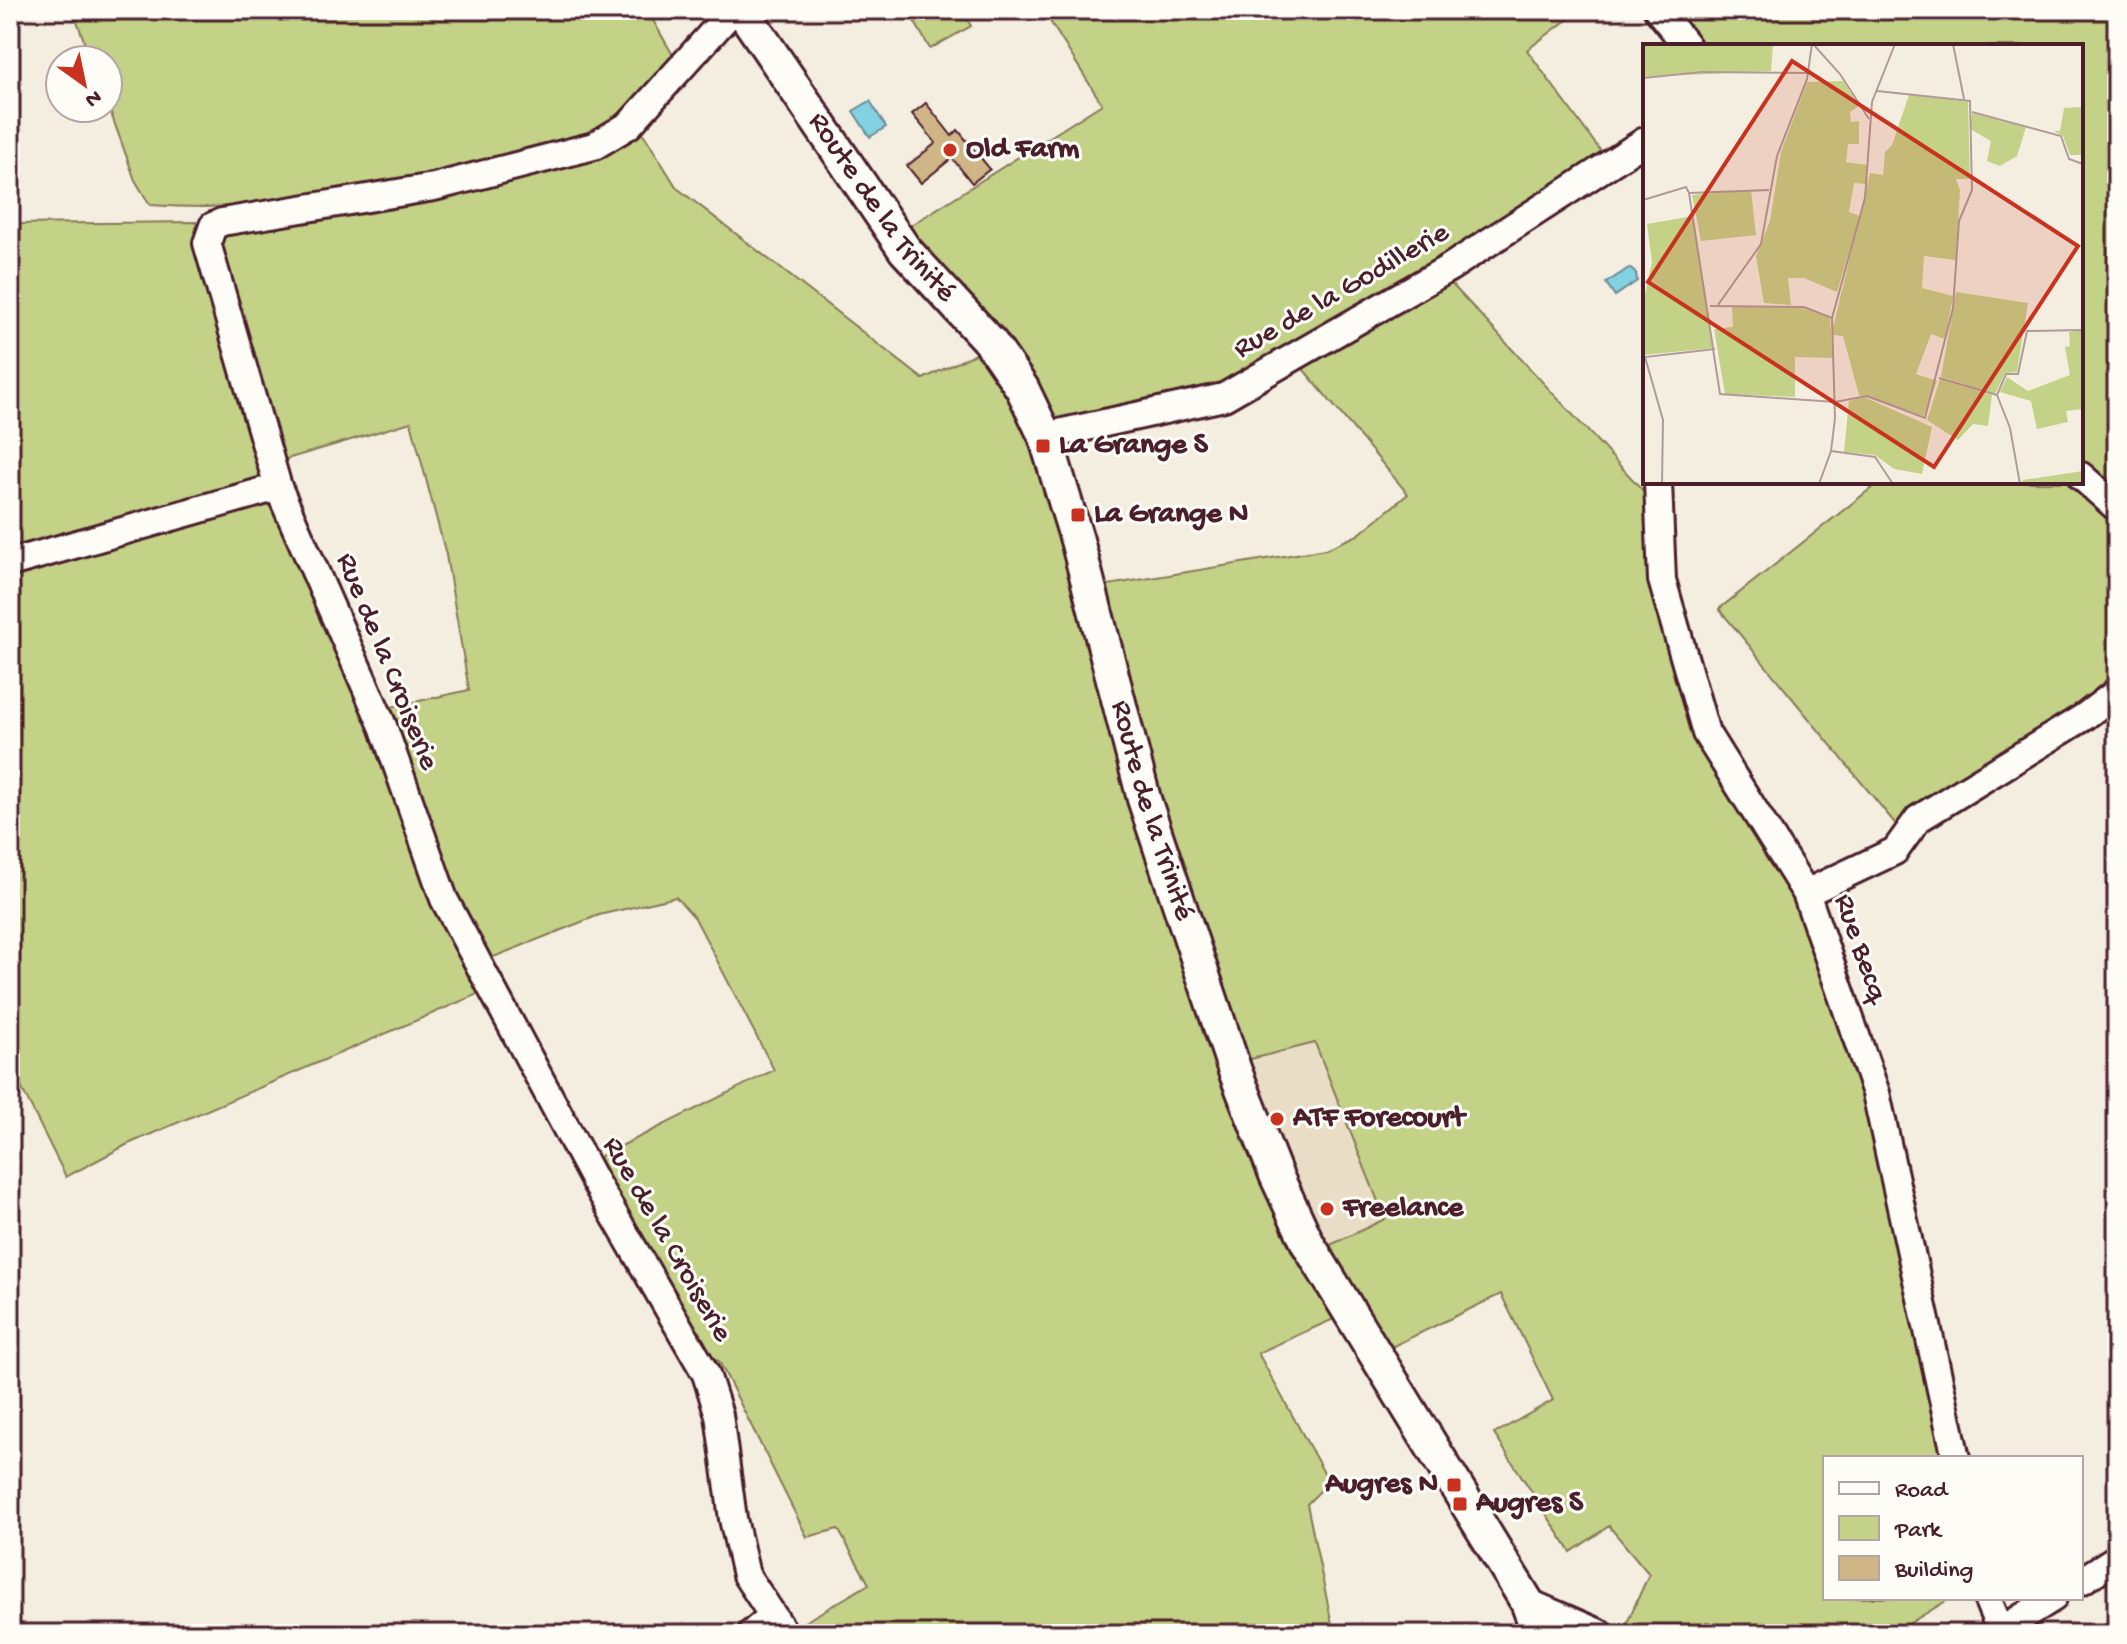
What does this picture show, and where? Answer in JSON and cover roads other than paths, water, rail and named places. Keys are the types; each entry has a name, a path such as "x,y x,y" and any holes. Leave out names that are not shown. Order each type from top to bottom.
{"main road":[{"name":"Route de la Trinité","path":"742,10 905,250 991,343 1022,388 1045,436 1077,540 1144,799 1235,1071 1276,1175 1308,1244 1527,1602 1539,1634"}],"street":[{"name":"Rue de la Croiserie","path":"733,10 629,125 594,146 434,187 213,226 207,243 278,487 383,726 444,899 594,1180 706,1374 719,1415 733,1519 746,1575 769,1628"},
{"path":"1658,10 1685,44"},
{"name":"Rue de la Godillerie","path":"1045,436 1224,397 1449,268 1643,142"},
{"path":"2083,478 2117,508"},
{"name":"Rue Becq","path":"1658,484 1662,580 1706,733 1806,893 1876,1093 1956,1456"},
{"path":"10,563 278,487"},
{"path":"1806,893 1895,851 1918,819 2114,702"},
{"path":"2083,1580 2117,1558"},
{"path":"1988,1600 2001,1633 2050,1600"},
{"path":"1527,1602 1601,1634"}],"water":[{"path":"870,101 886,127 870,137 853,111"},
{"path":"1629,268 1636,273 1637,281 1615,296 1606,283"}],"place":[{"name":"Old Farm","path":"950,150"},
{"name":"La Grange S","path":"1043,446"},
{"name":"La Grange N","path":"1078,515"},
{"name":"ATF Forecourt","path":"1277,1119"},
{"name":"Freelance","path":"1327,1209"},
{"name":"Augres N","path":"1454,1485"},
{"name":"Augres S","path":"1460,1504"}]}
